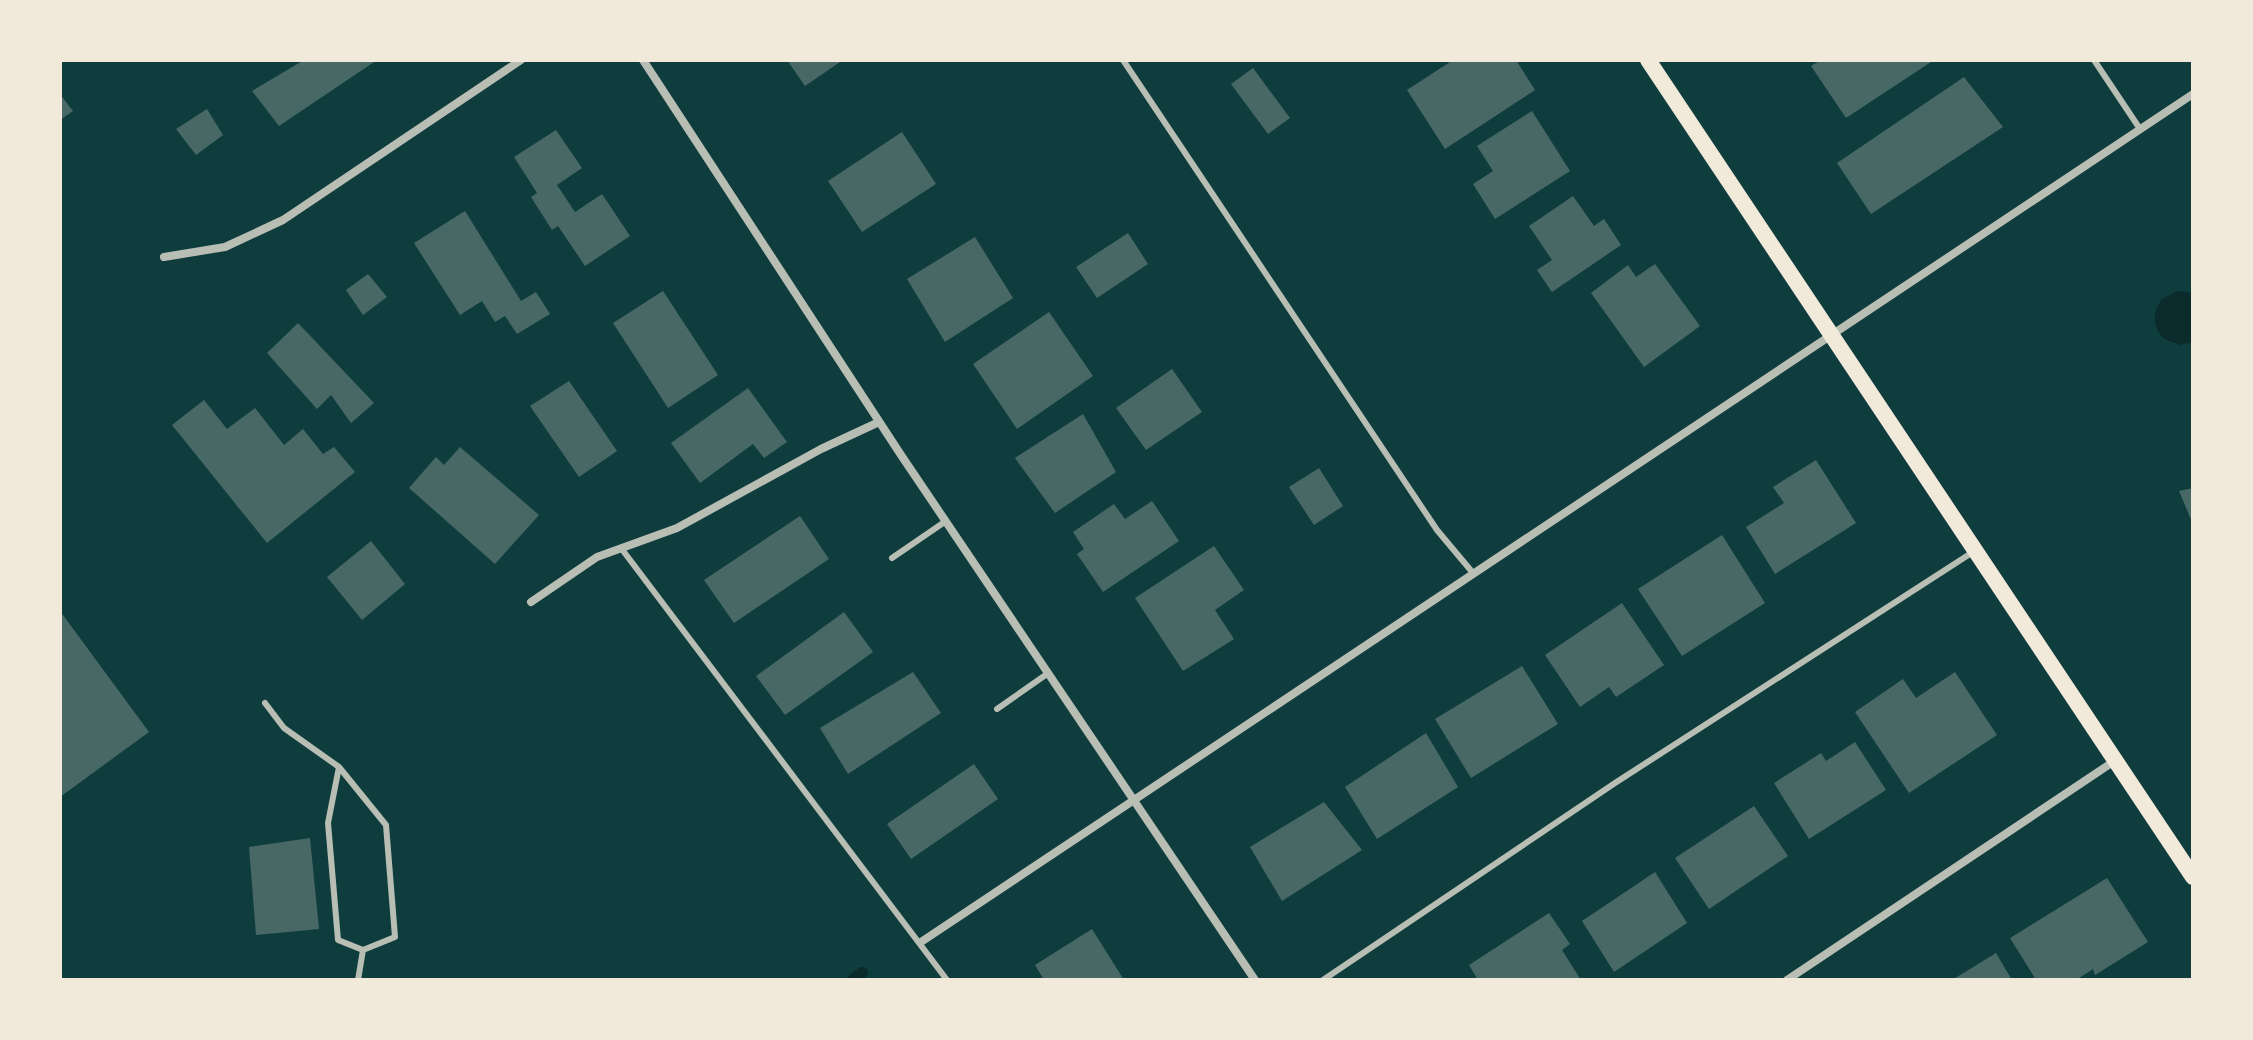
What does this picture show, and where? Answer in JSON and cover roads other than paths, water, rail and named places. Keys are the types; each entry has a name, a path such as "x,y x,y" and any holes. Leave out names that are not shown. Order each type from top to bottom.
{"main road":[{"path":"1648,60 2193,877"}],"street":[{"path":"164,257 225,247 283,220 521,60"},
{"path":"643,60 879,422 1255,980"},
{"path":"921,942 2193,94"},
{"path":"531,602 597,557 677,528 821,449 879,422"},
{"path":"1787,980 2116,760"}],"lane":[{"path":"1123,60 1437,530 1473,573"},
{"path":"2094,60 2140,129"},
{"path":"892,558 946,521"},
{"path":"621,548 947,980"},
{"path":"1323,980 1615,783 1976,550"},
{"path":"997,709 1047,674"},
{"path":"265,703 284,728 339,767 386,825 395,937 363,950 338,940 328,823 339,767"},
{"path":"358,980 363,950"}],"water":[{"path":"2178,291 2193,293 2193,342 2180,345 2164,339 2155,319 2162,299"}],"waterway":[{"path":"853,980 862,973"}]}
